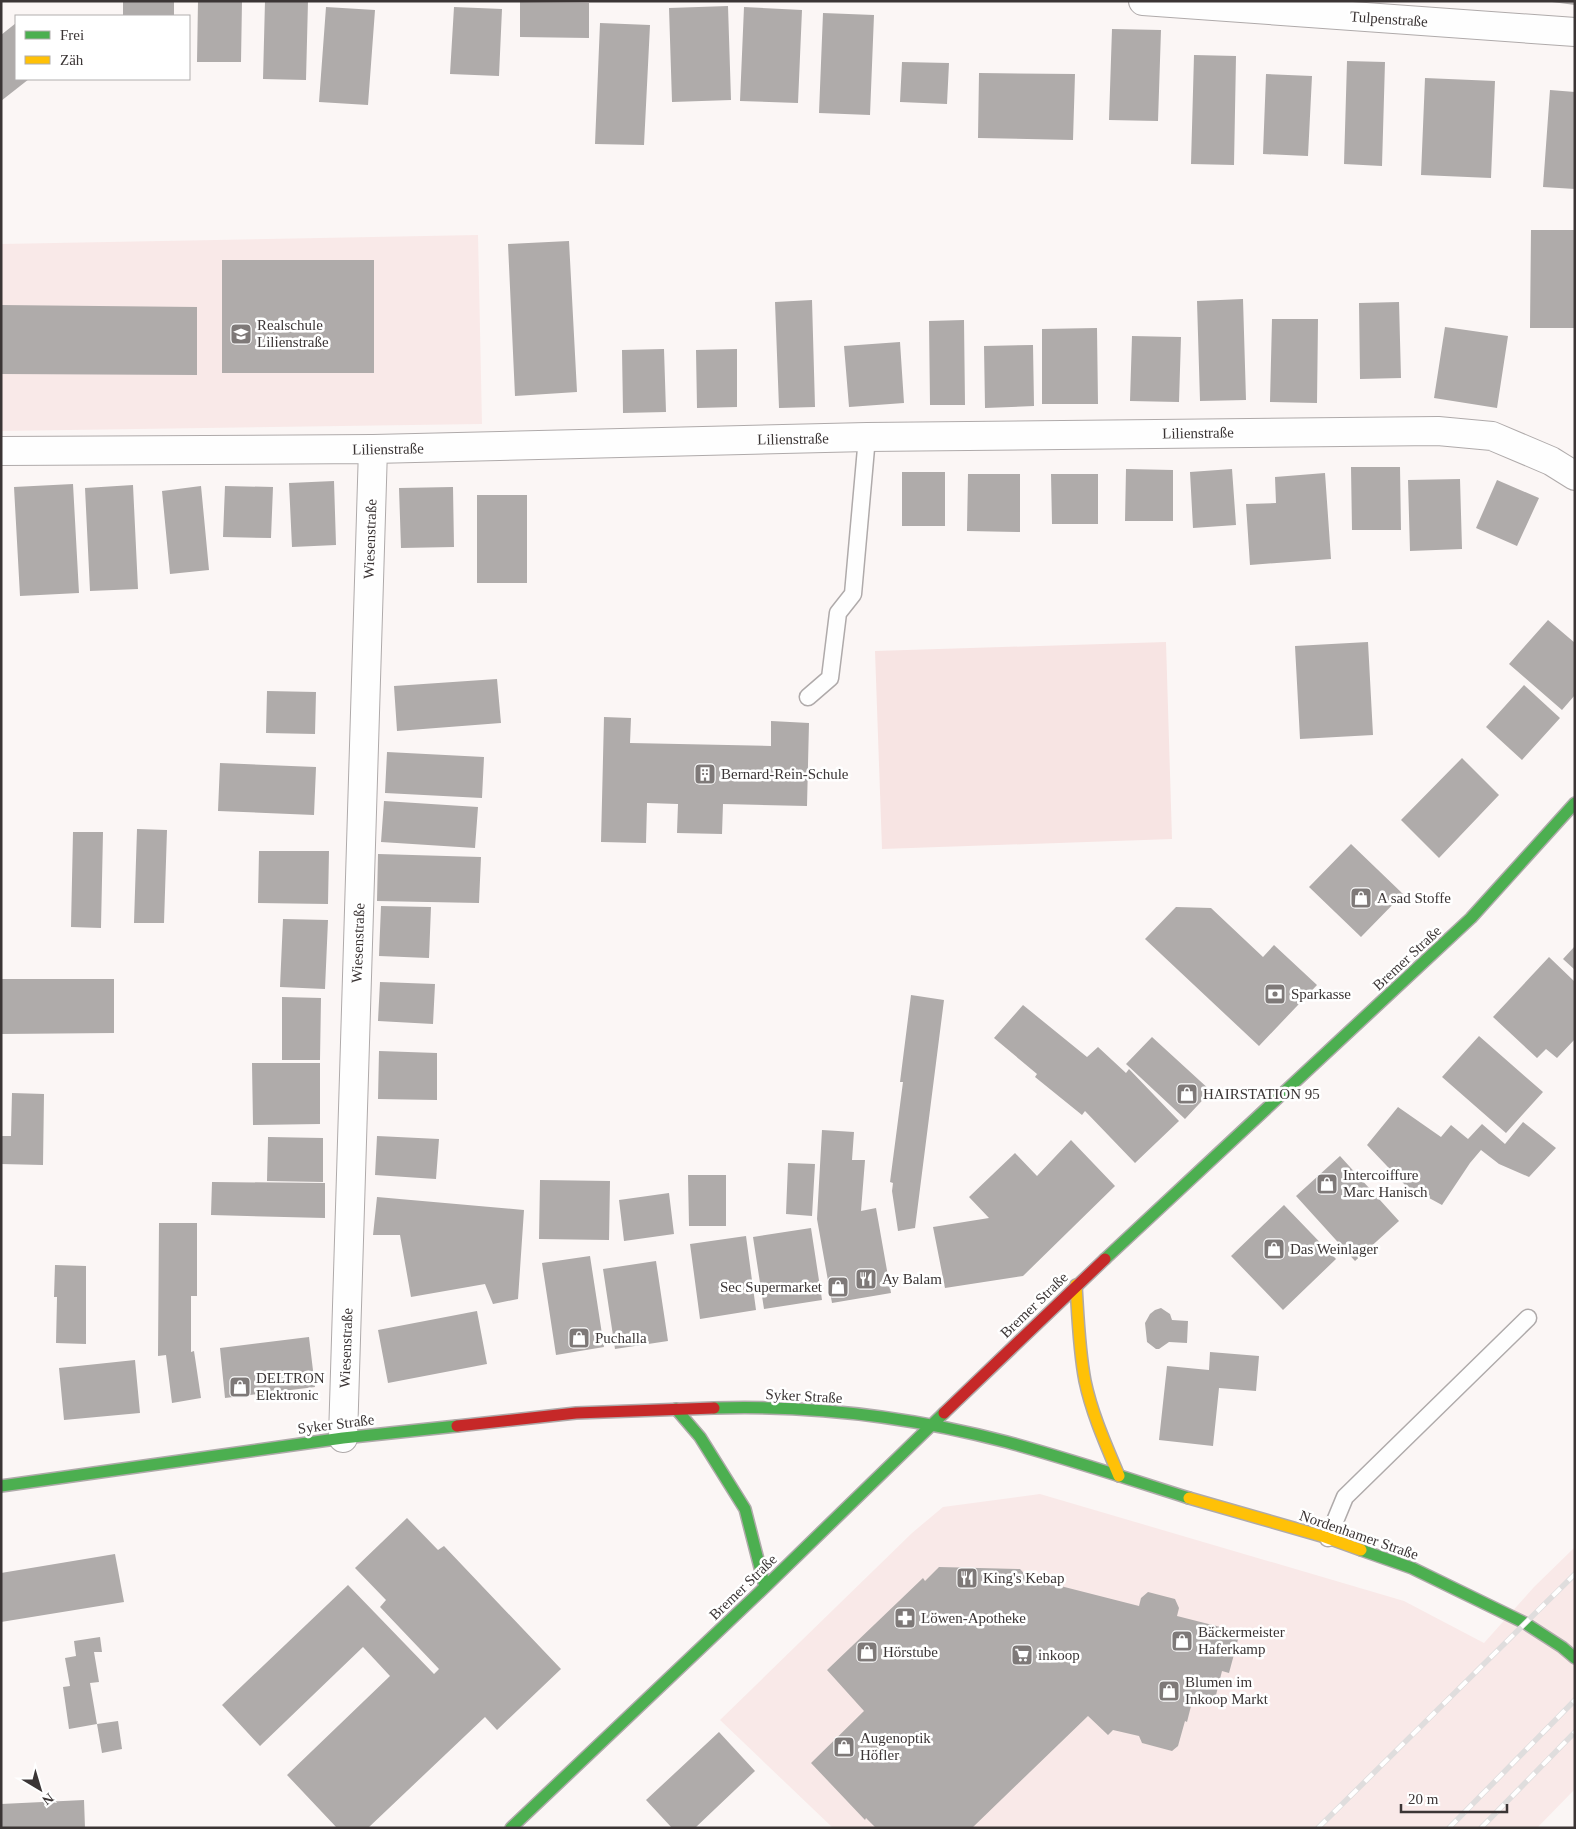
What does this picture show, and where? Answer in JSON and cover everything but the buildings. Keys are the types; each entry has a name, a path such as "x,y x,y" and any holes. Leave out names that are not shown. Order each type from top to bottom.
{"main road":[{"name":"Bremer Straße","path":"511,1828 765,1587 1076,1285 1471,918 1575,803"},
{"path":"1076,1285 1083,1368 1089,1396 1101,1434 1119,1476"},
{"name":"Syker Straße","path":"1,1486 343,1438 576,1413 676,1409 796,1408 862,1414 930,1425"},
{"path":"676,1409 700,1437 744,1509 758,1552 765,1587"},
{"name":"Nordenhamer Straße","path":"930,1425 1007,1442 1258,1519 1328,1538 1412,1568 1525,1623 1562,1647 1575,1658"}],"street":[{"name":"Tulpenstraße","path":"1143,1 1575,32"},
{"name":"Lilienstraße","path":"1,451 373,449 867,437 1438,430 1492,436 1550,461 1575,476"},
{"name":"Wiesenstraße","path":"343,1438 373,449"}],"lane":[{"path":"808,697 830,678 838,613 853,594 867,437"},
{"path":"1328,1538 1345,1497 1528,1318"}],"shaded area":[{"name":"Realschule Lilienstraße","path":"478,235 482,424 1,431 1,244"},
{"path":"1166,642 1172,839 882,849 875,651"},
{"path":"1040,1494 1404,1601 1484,1643 1534,1587 1575,1547 1575,1789 1537,1828 833,1828 720,1720 912,1533 943,1507"}],"railway":[{"path":"1318,1828 1575,1574"},
{"path":"1449,1828 1575,1700"},
{"path":"1481,1828 1575,1732"}],"traffic: fast":[{"path":"1105,1259 1471,918 1575,803"},
{"path":"714,1408 788,1409 862,1414 935,1426 1007,1442 1189,1498"},
{"path":"676,1409 700,1437 745,1509 765,1587"},
{"path":"511,1828 765,1587 944,1413"},
{"path":"1,1486 343,1438 457,1426"},
{"path":"1361,1550 1412,1568 1525,1623 1562,1647 1575,1658"}],"traffic: slow":[{"path":"1076,1285 1080,1345 1085,1381 1095,1417 1119,1476"},
{"path":"1189,1498 1325,1537 1361,1550"}],"traffic: jam":[{"path":"944,1413 1105,1259"},
{"path":"457,1426 576,1413 714,1408"}],"place":[{"name":"Realschule Lilienstraße","path":"241,334"},
{"name":"Bernard-Rein-Schule","path":"705,774"},
{"name":"A sad Stoffe","path":"1361,898"},
{"name":"Sparkasse","path":"1275,994"},
{"name":"HAIRSTATION 95","path":"1187,1094"},
{"name":"Intercoiffure Marc Hanisch","path":"1327,1184"},
{"name":"Das Weinlager","path":"1274,1249"},
{"name":"Ay Balam","path":"866,1279"},
{"name":"Sec Supermarket","path":"838,1287"},
{"name":"Puchalla","path":"579,1338"},
{"name":"DELTRON Elektronic","path":"240,1387"},
{"name":"King's Kebap","path":"967,1578"},
{"name":"Löwen-Apotheke","path":"905,1618"},
{"name":"Bäckermeister Haferkamp","path":"1182,1641"},
{"name":"Hörstube","path":"867,1652"},
{"name":"inkoop","path":"1022,1655"},
{"name":"Blumen im Inkoop Markt","path":"1169,1691"},
{"name":"Augenoptik Höfler","path":"844,1747"}]}
